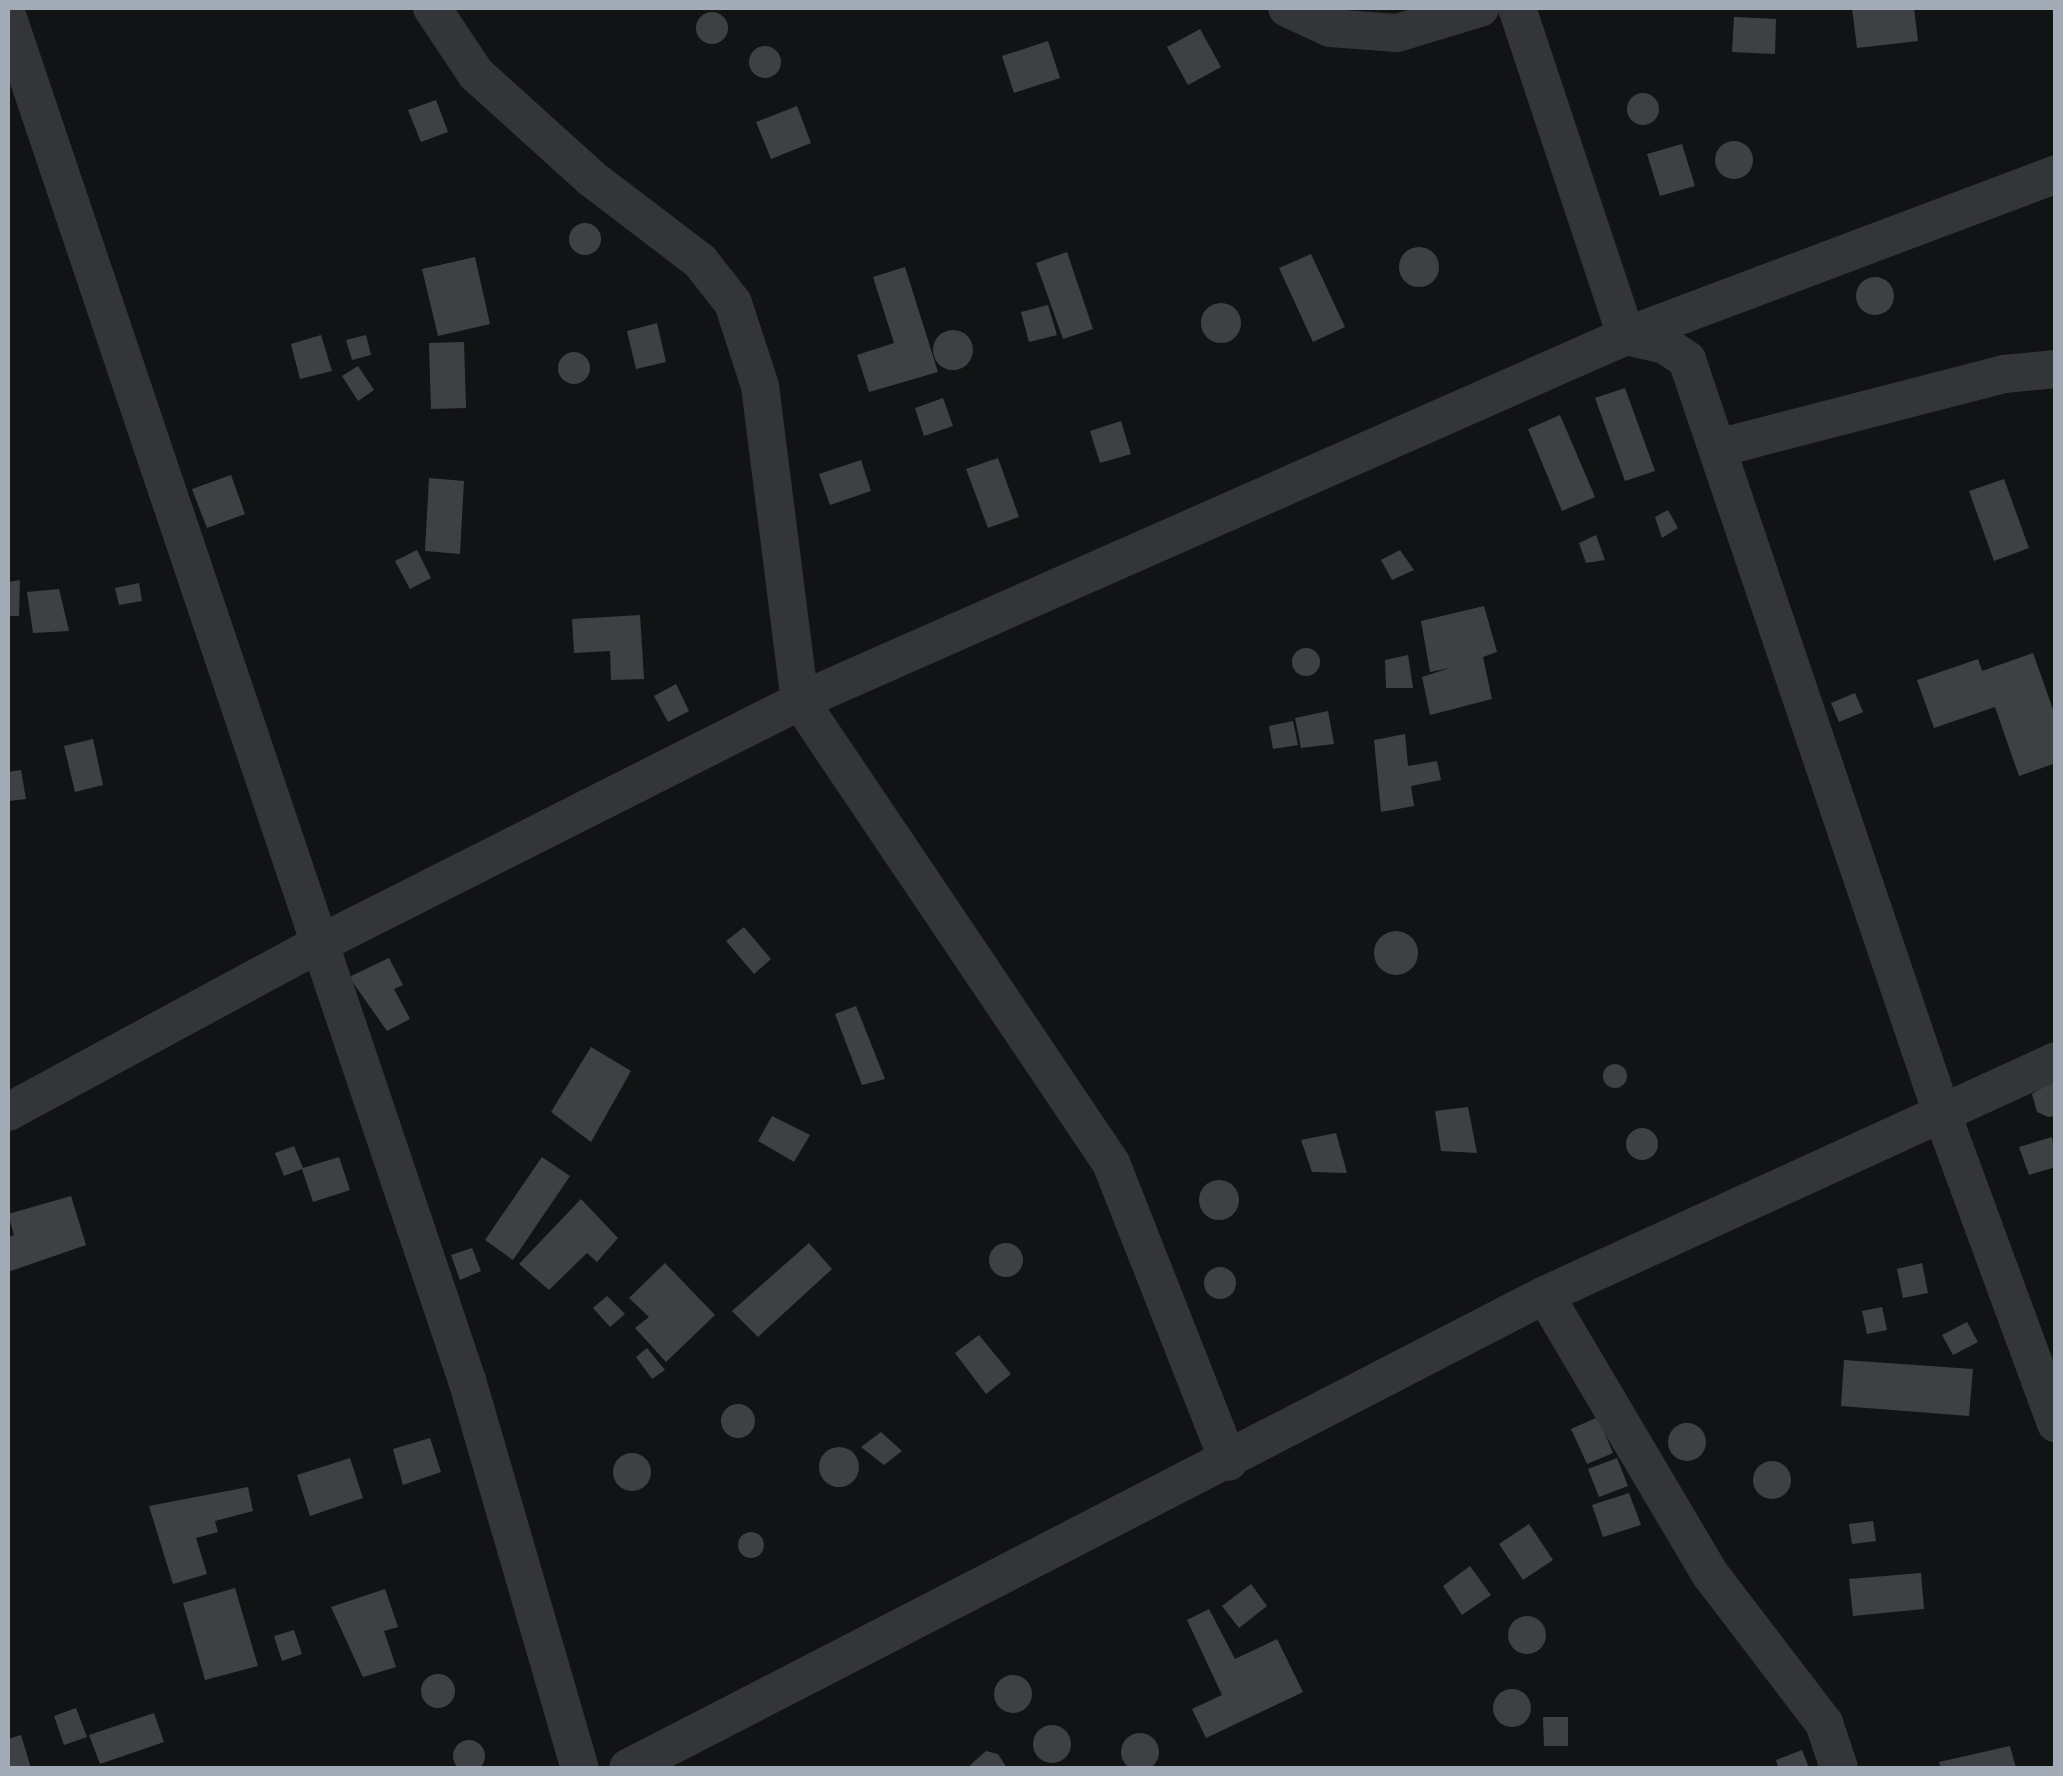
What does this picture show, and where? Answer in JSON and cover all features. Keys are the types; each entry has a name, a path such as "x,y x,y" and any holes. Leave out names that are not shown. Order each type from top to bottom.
{"street":[{"path":"432,8 476,74 590,178 700,261 733,303 760,386 800,701 1111,1164 1228,1462"},
{"path":"1286,8 1330,28 1397,34 1480,8"},
{"path":"1517,8 1626,336"},
{"path":"8,18 467,1380 580,1768"},
{"path":"8,1112 322,942 800,701 1626,336 2056,174"},
{"path":"1626,336 1665,345 1687,360 1941,1112 2056,1423"},
{"path":"1718,448 2004,374 2056,369"},
{"path":"628,1768 1545,1296 2056,1061"},
{"path":"1545,1296 1710,1574 1824,1723 1840,1768"}],"building":[{"path":"1852,8 1914,8 1918,41 1857,48"},
{"path":"712,12 723,17 728,28 723,39 712,44 701,39 696,28 701,17"},
{"path":"1734,17 1776,19 1775,54 1732,52"},
{"path":"1200,29 1221,67 1188,85 1167,47"},
{"path":"1048,41 1060,78 1014,93 1002,56"},
{"path":"765,46 776,51 781,62 776,73 765,78 754,73 749,62 754,51"},
{"path":"1643,93 1654,98 1659,109 1654,120 1643,125 1632,120 1627,109 1632,98"},
{"path":"436,100 448,132 421,142 408,110"},
{"path":"797,106 811,143 771,159 756,122"},
{"path":"1734,141 1748,146 1753,160 1748,174 1734,179 1720,174 1715,160 1720,146"},
{"path":"1682,144 1695,186 1660,196 1647,154"},
{"path":"585,223 596,228 601,239 596,250 585,255 574,250 569,239 574,228"},
{"path":"1419,247 1433,253 1439,267 1433,281 1419,287 1405,281 1399,267 1405,253"},
{"path":"1067,252 1093,329 1063,339 1036,263"},
{"path":"1311,254 1345,327 1313,342 1279,268"},
{"path":"475,257 490,324 438,336 422,269"},
{"path":"905,267 938,372 869,392 857,355 894,343 873,277"},
{"path":"1875,277 1889,282 1894,296 1889,310 1875,315 1861,310 1856,296 1861,282"},
{"path":"1221,303 1235,309 1241,323 1235,337 1221,343 1207,337 1201,323 1207,309"},
{"path":"1048,305 1057,335 1029,342 1021,312"},
{"path":"657,323 666,362 636,369 627,331"},
{"path":"953,330 967,336 973,350 967,364 953,370 939,364 933,350 939,336"},
{"path":"321,335 332,371 300,379 291,344"},
{"path":"366,335 371,355 352,360 346,340"},
{"path":"464,342 466,408 431,409 429,343"},
{"path":"574,352 585,357 590,368 585,379 574,384 563,379 558,368 563,357"},
{"path":"358,366 374,390 358,401 342,376"},
{"path":"1625,388 1655,471 1625,481 1595,398"},
{"path":"943,398 953,426 924,436 915,408"},
{"path":"1560,415 1595,497 1562,511 1528,429"},
{"path":"1121,421 1131,454 1100,463 1090,431"},
{"path":"998,458 1019,517 988,528 966,469"},
{"path":"861,460 871,491 830,505 819,474"},
{"path":"231,475 245,514 207,528 192,489"},
{"path":"429,478 464,481 460,554 425,551"},
{"path":"2004,479 2029,548 1994,561 1969,491"},
{"path":"1668,510 1678,528 1662,538 1655,517"},
{"path":"1596,535 1605,560 1586,563 1579,543"},
{"path":"417,550 431,578 410,589 395,561"},
{"path":"1400,550 1414,570 1392,580 1381,560"},
{"path":"20,580 19,616 8,616 8,582"},
{"path":"139,583 142,601 119,605 115,588"},
{"path":"59,589 69,631 33,633 27,592"},
{"path":"1484,606 1497,652 1483,657 1492,699 1430,715 1422,677 1450,668 1430,672 1421,621"},
{"path":"640,615 644,679 611,680 610,651 574,653 572,619"},
{"path":"1306,648 1316,652 1320,662 1316,672 1306,676 1296,672 1292,662 1296,652"},
{"path":"2033,653 2056,718 2056,763 2019,776 1995,707 1934,728 1917,680 1978,659 1982,671"},
{"path":"1408,655 1413,688 1386,688 1385,660"},
{"path":"676,684 689,711 668,722 654,696"},
{"path":"1855,693 1863,712 1839,722 1831,703"},
{"path":"1328,711 1334,744 1301,748 1295,718"},
{"path":"1293,721 1298,745 1273,749 1269,726"},
{"path":"1405,734 1408,766 1437,761 1441,780 1411,786 1414,806 1381,812 1374,740"},
{"path":"93,739 103,785 75,792 64,746"},
{"path":"21,770 26,799 9,801 8,772"},
{"path":"744,927 771,959 754,974 726,941"},
{"path":"1396,931 1411,938 1418,953 1411,968 1396,975 1381,968 1374,953 1381,938"},
{"path":"389,958 403,985 394,989 410,1019 387,1031 349,977"},
{"path":"856,1006 885,1079 862,1085 835,1014"},
{"path":"591,1047 631,1071 591,1142 551,1112"},
{"path":"1615,1064 1624,1067 1624,1085 1615,1088 1606,1085 1603,1076 1606,1067"},
{"path":"2056,1079 2056,1116 2048,1117 2037,1112 2032,1094"},
{"path":"1468,1107 1477,1153 1441,1151 1435,1111"},
{"path":"772,1116 810,1135 794,1162 758,1141"},
{"path":"1642,1128 1653,1133 1658,1144 1653,1155 1642,1160 1631,1155 1626,1144 1631,1133"},
{"path":"1336,1133 1347,1173 1312,1172 1301,1140"},
{"path":"2052,1137 2056,1167 2029,1175 2019,1147"},
{"path":"294,1146 303,1168 339,1157 350,1190 313,1202 302,1169 284,1176 275,1153"},
{"path":"542,1157 570,1176 513,1260 485,1240"},
{"path":"1219,1180 1233,1186 1239,1200 1233,1214 1219,1220 1205,1214 1199,1200 1205,1186"},
{"path":"71,1196 86,1245 8,1272 8,1237 14,1235 8,1214"},
{"path":"581,1199 618,1238 597,1262 587,1253 549,1290 519,1264"},
{"path":"809,1243 832,1269 758,1337 732,1311"},
{"path":"1006,1243 1018,1248 1023,1260 1018,1272 1006,1277 994,1272 989,1260 994,1248"},
{"path":"472,1248 481,1271 460,1280 451,1255"},
{"path":"665,1263 715,1315 666,1362 635,1328 649,1317 629,1298"},
{"path":"1922,1263 1928,1293 1903,1298 1897,1269"},
{"path":"1220,1267 1231,1272 1236,1283 1231,1294 1220,1299 1209,1294 1204,1283 1209,1272"},
{"path":"607,1296 625,1314 610,1327 593,1308"},
{"path":"1882,1307 1887,1330 1867,1334 1862,1311"},
{"path":"1967,1322 1978,1342 1953,1355 1942,1335"},
{"path":"979,1335 1011,1374 986,1394 955,1353"},
{"path":"647,1348 665,1370 652,1379 636,1357"},
{"path":"1844,1360 1973,1369 1969,1416 1841,1406"},
{"path":"738,1404 750,1409 755,1421 750,1433 738,1438 726,1433 721,1421 726,1409"},
{"path":"1598,1417 1613,1453 1587,1464 1571,1429"},
{"path":"1687,1423 1701,1428 1706,1442 1701,1456 1687,1461 1673,1456 1668,1442 1673,1428"},
{"path":"881,1432 902,1451 884,1465 861,1447"},
{"path":"430,1438 441,1472 403,1485 393,1449"},
{"path":"839,1447 853,1453 859,1467 853,1481 839,1487 825,1481 819,1467 825,1453"},
{"path":"632,1453 646,1458 651,1472 646,1486 632,1491 618,1486 613,1472 618,1458"},
{"path":"350,1458 363,1498 310,1516 297,1475"},
{"path":"1617,1458 1628,1486 1599,1497 1588,1469"},
{"path":"1772,1461 1786,1466 1791,1480 1786,1494 1772,1499 1758,1494 1753,1480 1758,1466"},
{"path":"248,1487 253,1511 215,1521 218,1532 196,1538 207,1574 173,1584 149,1506"},
{"path":"1629,1493 1641,1525 1603,1537 1592,1505"},
{"path":"1873,1521 1876,1541 1852,1544 1849,1524"},
{"path":"1529,1524 1553,1560 1523,1580 1499,1544"},
{"path":"751,1532 760,1536 764,1545 760,1554 751,1558 742,1554 738,1545 742,1536"},
{"path":"1470,1566 1491,1595 1462,1615 1443,1586"},
{"path":"1921,1573 1924,1609 1853,1616 1849,1579"},
{"path":"1251,1584 1267,1606 1239,1628 1222,1606"},
{"path":"235,1588 258,1666 205,1680 183,1603"},
{"path":"385,1589 398,1627 384,1631 396,1667 363,1677 331,1607"},
{"path":"1209,1609 1235,1659 1277,1639 1303,1692 1206,1738 1192,1709 1222,1695 1187,1620"},
{"path":"1527,1616 1541,1621 1546,1635 1541,1649 1527,1654 1513,1649 1508,1635 1513,1621"},
{"path":"294,1630 302,1654 282,1661 274,1636"},
{"path":"438,1674 450,1679 455,1691 450,1703 438,1708 426,1703 421,1691 426,1679"},
{"path":"1013,1675 1027,1680 1032,1694 1027,1708 1013,1713 999,1708 994,1694 999,1680"},
{"path":"1512,1689 1526,1694 1531,1708 1526,1722 1512,1727 1498,1722 1493,1708 1498,1694"},
{"path":"76,1708 87,1737 64,1745 54,1716"},
{"path":"154,1713 164,1742 100,1764 89,1735"},
{"path":"1543,1717 1568,1717 1568,1746 1544,1746"},
{"path":"1052,1725 1066,1730 1071,1744 1066,1758 1052,1763 1038,1758 1033,1744 1038,1730"},
{"path":"1140,1733 1153,1739 1159,1752 1153,1765 1140,1771 1127,1765 1121,1752 1127,1739"},
{"path":"21,1735 31,1768 8,1768 8,1739"},
{"path":"469,1740 480,1745 485,1756 480,1767 469,1772 458,1767 453,1756 458,1745"},
{"path":"2010,1746 2016,1768 1941,1768 1939,1762"},
{"path":"1802,1750 1809,1768 1778,1768 1776,1760"},
{"path":"986,1751 998,1754 1007,1768 967,1768"}]}
